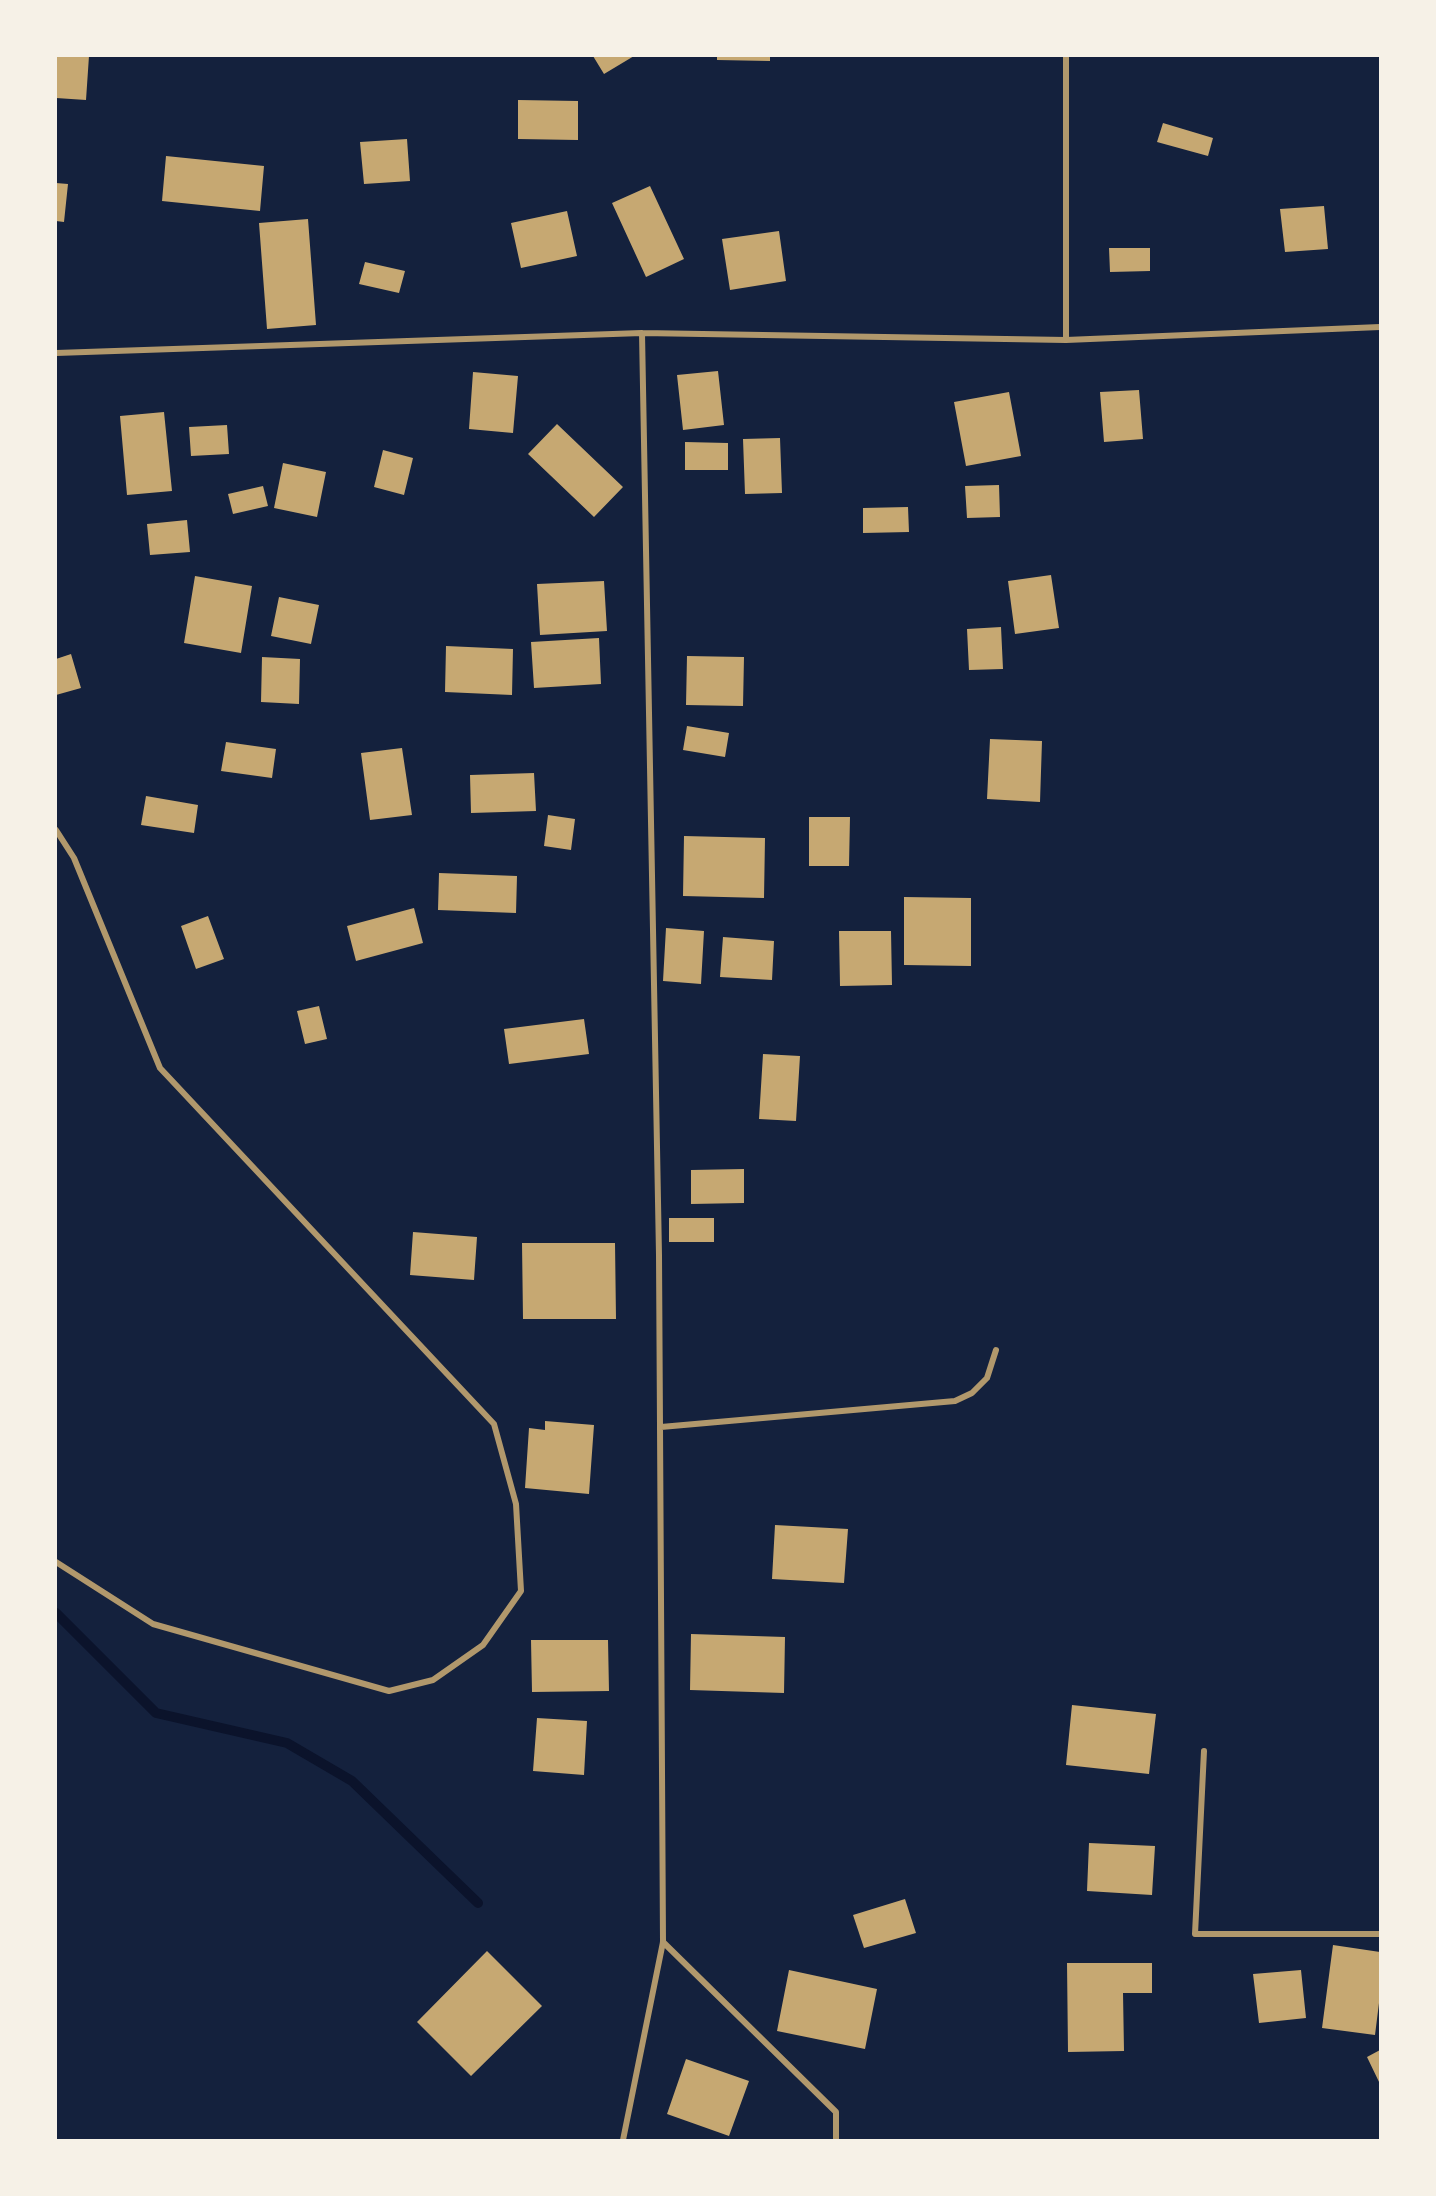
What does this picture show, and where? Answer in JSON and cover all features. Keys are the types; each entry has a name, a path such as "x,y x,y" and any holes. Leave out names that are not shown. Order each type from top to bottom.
{"street":[{"path":"1066,56 1066,340"},
{"path":"56,353 642,333 1066,340 1380,327"},
{"path":"623,2140 663,1942 661,1427 642,333"},
{"path":"56,830 75,858 160,1068 494,1424 516,1503 521,1591 483,1645 433,1680 389,1691 153,1624 56,1562"},
{"path":"661,1427 955,1401 972,1393 987,1377 996,1350"},
{"path":"1204,1751 1195,1934 1380,1934"},
{"path":"663,1942 836,2112 836,2140"}],"building":[{"path":"56,56 89,56 86,100 56,98"},
{"path":"593,56 634,56 604,74"},
{"path":"717,56 770,56 770,61 717,60"},
{"path":"518,100 578,101 578,140 518,139"},
{"path":"1163,123 1213,138 1208,156 1157,142"},
{"path":"407,139 410,181 364,184 360,142"},
{"path":"166,156 264,166 260,211 162,201"},
{"path":"56,183 68,184 64,222 56,221"},
{"path":"650,186 684,259 646,277 612,203"},
{"path":"1324,206 1328,249 1285,252 1280,209"},
{"path":"567,211 577,256 521,268 511,223"},
{"path":"308,219 316,325 267,329 259,223"},
{"path":"779,231 786,281 730,290 722,239"},
{"path":"1109,248 1150,248 1150,271 1110,272"},
{"path":"365,262 405,271 399,293 359,284"},
{"path":"718,371 724,425 683,430 677,375"},
{"path":"473,372 518,376 513,433 469,429"},
{"path":"1139,390 1143,439 1104,442 1100,392"},
{"path":"1009,392 1021,456 966,466 954,402"},
{"path":"164,412 172,491 127,495 120,416"},
{"path":"557,424 623,487 594,517 528,454"},
{"path":"227,425 229,454 191,456 189,427"},
{"path":"780,438 782,493 745,494 743,439"},
{"path":"685,442 728,443 728,470 685,470"},
{"path":"383,450 413,458 404,495 374,487"},
{"path":"283,463 326,472 317,517 274,508"},
{"path":"999,485 1000,517 967,518 965,486"},
{"path":"263,486 268,506 233,514 228,494"},
{"path":"908,507 909,532 863,533 863,508"},
{"path":"187,520 190,552 150,555 147,524"},
{"path":"1051,575 1059,628 1015,634 1008,581"},
{"path":"195,576 252,586 241,653 184,643"},
{"path":"604,581 607,631 540,635 537,584"},
{"path":"279,597 319,605 311,644 271,636"},
{"path":"1001,627 1003,669 969,670 967,629"},
{"path":"599,638 601,684 534,688 531,642"},
{"path":"446,646 513,649 512,695 445,692"},
{"path":"71,654 81,688 56,695 56,659"},
{"path":"687,656 744,657 743,706 686,705"},
{"path":"262,657 300,659 299,704 261,702"},
{"path":"687,726 729,733 725,757 683,750"},
{"path":"990,739 1042,741 1040,802 987,799"},
{"path":"226,742 276,749 272,778 221,771"},
{"path":"402,748 412,815 370,820 361,753"},
{"path":"534,773 536,811 471,813 470,775"},
{"path":"146,796 198,805 194,833 141,825"},
{"path":"548,815 575,819 571,850 544,846"},
{"path":"809,817 850,817 849,866 809,866"},
{"path":"684,836 765,838 764,898 683,896"},
{"path":"439,873 517,876 516,913 438,910"},
{"path":"904,897 971,898 971,966 904,965"},
{"path":"414,908 423,943 356,961 347,926"},
{"path":"208,916 224,959 196,969 181,926"},
{"path":"666,928 704,931 701,984 663,981"},
{"path":"839,931 891,931 892,985 840,986"},
{"path":"723,937 774,941 772,980 720,977"},
{"path":"319,1006 327,1039 305,1044 297,1011"},
{"path":"584,1019 589,1054 509,1064 504,1029"},
{"path":"763,1054 800,1056 796,1121 759,1119"},
{"path":"744,1169 744,1203 691,1204 691,1170"},
{"path":"669,1218 714,1218 714,1242 669,1242"},
{"path":"413,1232 477,1237 474,1280 410,1275"},
{"path":"522,1243 615,1243 616,1319 523,1319"},
{"path":"545,1421 594,1425 589,1494 525,1488 529,1428 545,1430"},
{"path":"775,1525 848,1529 844,1583 772,1579"},
{"path":"691,1634 785,1637 784,1693 690,1690"},
{"path":"531,1640 608,1640 609,1691 532,1692"},
{"path":"1072,1705 1156,1714 1149,1774 1066,1765"},
{"path":"537,1718 587,1721 584,1775 533,1771"},
{"path":"1089,1843 1155,1846 1152,1895 1087,1891"},
{"path":"905,1899 916,1933 864,1948 853,1915"},
{"path":"1333,1945 1380,1952 1380,1995 1375,2035 1322,2028"},
{"path":"487,1951 542,2006 471,2076 417,2022"},
{"path":"1067,1963 1152,1963 1152,1993 1123,1993 1124,2051 1068,2052"},
{"path":"789,1970 877,1989 865,2049 777,2031"},
{"path":"1301,1970 1306,2018 1259,2023 1253,1974"},
{"path":"1380,2050 1380,2084 1367,2057"},
{"path":"686,2059 749,2081 729,2136 667,2114"}],"waterway":[{"path":"56,1613 156,1713 287,1743 352,1781 478,1903"}]}
